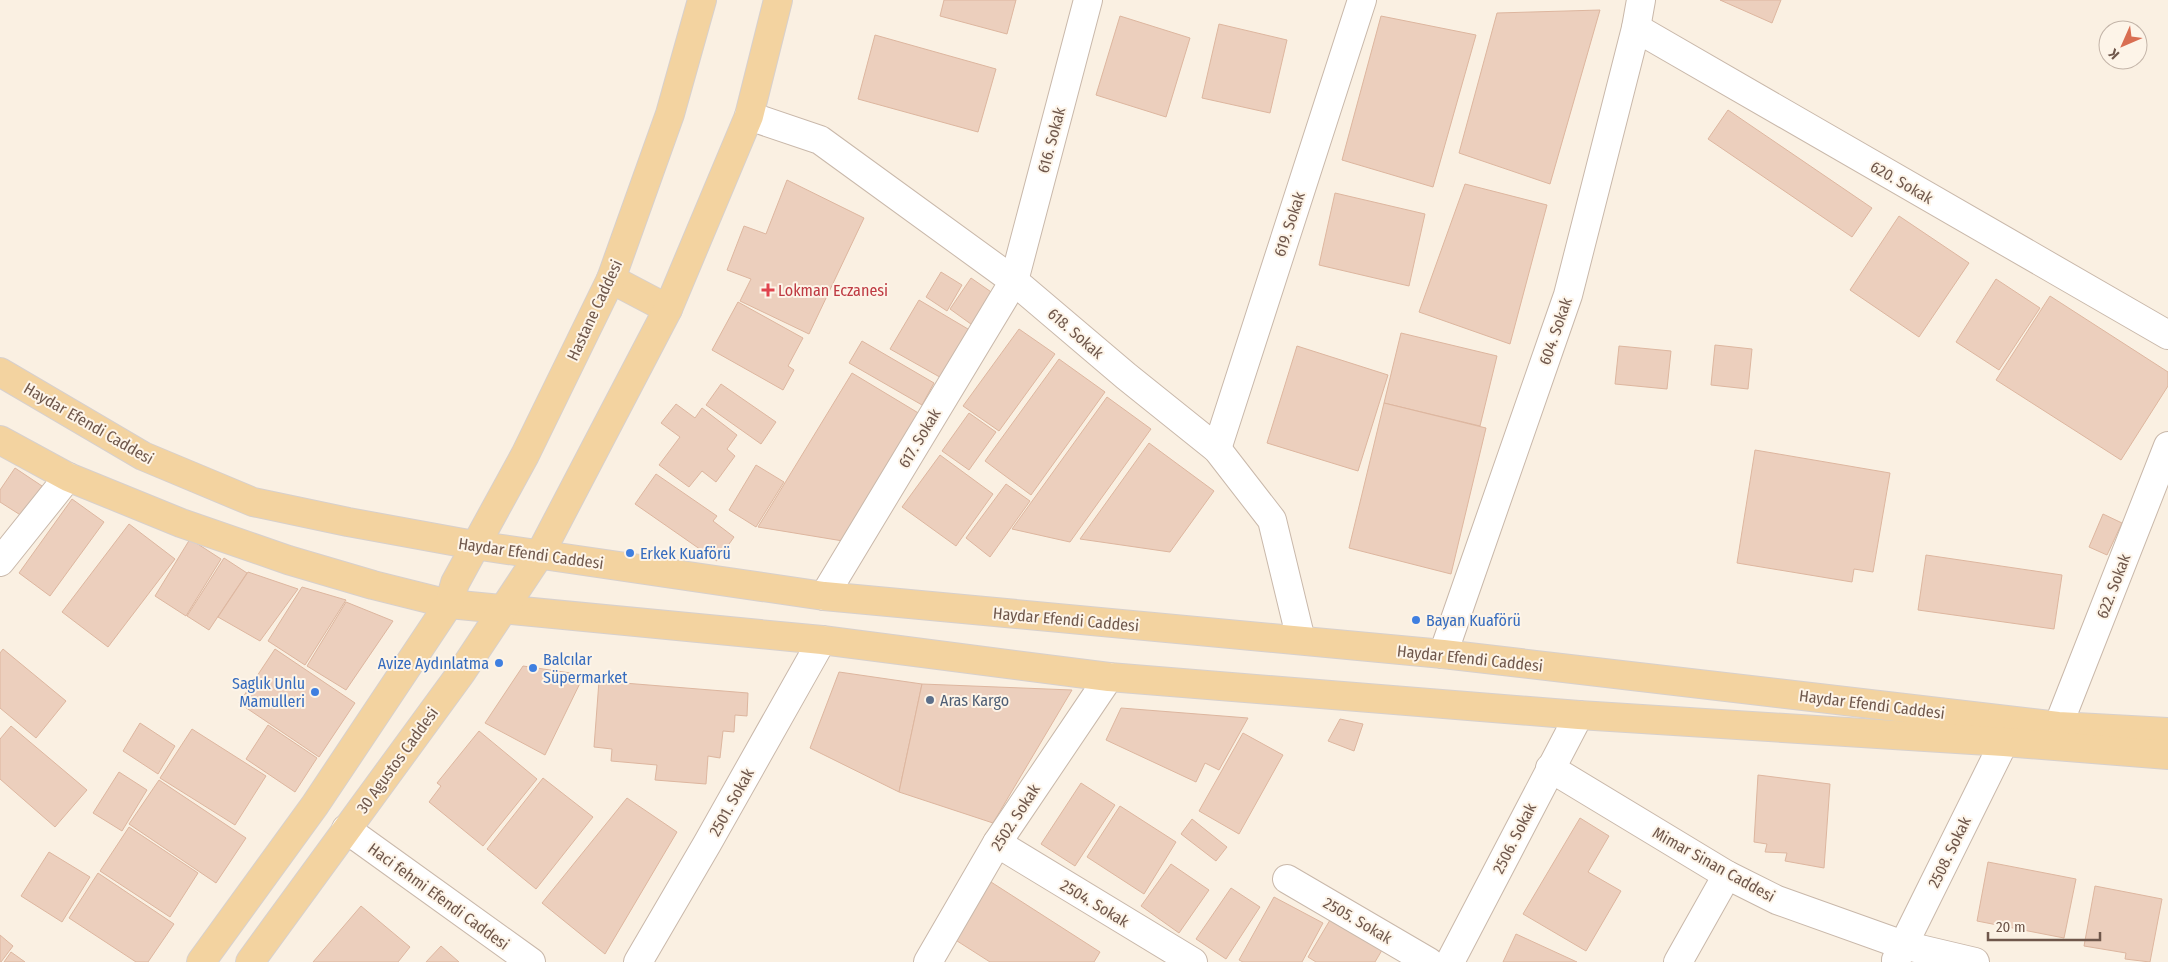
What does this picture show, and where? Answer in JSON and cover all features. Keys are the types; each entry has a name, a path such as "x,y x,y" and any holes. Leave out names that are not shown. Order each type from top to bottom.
{"main road":[{"name":"Hastane Caddesi","path":"449,604 455,582 524,454 611,280 670,114 702,0"},
{"path":"540,554 668,309 749,116 778,0"},
{"path":"611,280 668,309"},
{"name":"Haydar Efendi Caddesi","path":"0,372 143,456 253,502 474,545 824,596 1442,654 2058,726 2168,732"},
{"name":"Haydar Efendi Caddesi","path":"0,440 68,477 181,523 288,560 449,604 822,640 1109,677 1579,715 2004,742 2168,755"},
{"name":"30 Agustos Caddesi","path":"250,962 461,673 540,554"},
{"path":"201,962 315,805 449,604"}],"street":[{"name":"616. Sokak","path":"1014,280 1088,0"},
{"name":"619. Sokak","path":"1217,449 1362,0"},
{"name":"604. Sokak","path":"1442,654 1568,295 1636,28 1641,0"},
{"name":"620. Sokak","path":"1636,28 2168,335"},
{"name":"618. Sokak","path":"749,116 820,140 1014,280 1126,376 1217,449 1272,520 1301,640"},
{"name":"617. Sokak","path":"824,596 1014,280"},
{"name":"622. Sokak","path":"2058,726 2168,446"},
{"path":"0,562 68,477"},
{"name":"2501. Sokak","path":"638,962 822,640"},
{"name":"2502. Sokak","path":"928,962 997,843 1109,677"},
{"name":"2506. Sokak","path":"1450,962 1579,715"},
{"name":"2508. Sokak","path":"1899,954 2004,742"},
{"name":"Mimar Sinan Caddesi","path":"1550,768 1727,875 1777,900 1899,954 1976,962"},
{"name":"Haci fehmi Efendi Caddesi","path":"346,829 531,962"},
{"name":"2504. Sokak","path":"997,843 1193,962"},
{"path":"1678,962 1727,875"},
{"name":"2505. Sokak","path":"1287,879 1430,962"}],"building":[{"path":"944,0 1016,0 1007,34 940,16"},
{"path":"1720,0 1781,0 1772,23"},
{"path":"1600,10 1550,184 1459,153 1497,13"},
{"path":"1120,16 1190,38 1166,117 1096,95"},
{"path":"1381,16 1476,35 1433,187 1342,160"},
{"path":"1219,24 1287,40 1270,113 1202,98"},
{"path":"875,35 996,69 978,132 858,99"},
{"path":"1728,110 1872,208 1852,237 1708,139"},
{"path":"787,180 864,218 809,334 740,301 751,279 727,270 744,226 766,234"},
{"path":"1465,184 1547,205 1510,344 1419,312"},
{"path":"1335,193 1425,214 1409,286 1319,265"},
{"path":"1899,216 1969,263 1919,337 1850,290"},
{"path":"941,272 962,285 947,311 926,297"},
{"path":"971,278 997,296 975,327 950,309"},
{"path":"1996,279 2040,308 1999,370 1956,342"},
{"path":"2050,296 2168,372 2168,386 2121,460 1996,380"},
{"path":"919,300 973,332 945,380 890,349"},
{"path":"738,302 803,338 788,366 794,370 783,390 712,350"},
{"path":"1019,329 1055,354 999,431 963,406"},
{"path":"1401,333 1497,356 1480,426 1384,403"},
{"path":"862,341 934,383 922,405 849,363"},
{"path":"1715,345 1752,349 1748,389 1711,385"},
{"path":"1297,346 1388,375 1358,471 1267,443"},
{"path":"1619,346 1671,351 1667,389 1615,384"},
{"path":"1059,359 1105,392 1031,495 985,461"},
{"path":"852,373 925,417 849,542 758,527"},
{"path":"721,384 776,422 761,444 706,405"},
{"path":"1107,397 1151,429 1070,542 1012,529"},
{"path":"1384,403 1486,428 1451,574 1349,548"},
{"path":"676,404 695,418 702,408 737,435 727,449 735,456 716,482 702,471 689,487 659,465 680,437 661,423"},
{"path":"969,413 996,432 969,470 942,451"},
{"path":"1149,443 1214,491 1170,552 1080,539"},
{"path":"1755,450 1890,473 1873,572 1854,569 1852,582 1737,563"},
{"path":"940,455 993,494 956,546 902,507"},
{"path":"756,465 784,482 756,527 729,510"},
{"path":"15,468 42,486 22,516 0,502 0,490"},
{"path":"656,474 717,516 713,521 734,537 717,561 635,504"},
{"path":"1006,484 1030,501 990,557 966,538"},
{"path":"72,499 104,522 50,596 19,573"},
{"path":"2103,514 2122,523 2107,555 2089,547"},
{"path":"129,524 175,559 108,647 62,612"},
{"path":"190,539 221,559 186,616 155,596"},
{"path":"1926,555 2062,575 2054,629 1918,610"},
{"path":"224,558 247,573 209,630 187,616"},
{"path":"248,572 298,589 260,641 218,617"},
{"path":"302,587 346,600 305,665 268,641"},
{"path":"346,602 393,621 346,690 307,666"},
{"path":"3,649 66,701 36,738 0,708 0,653"},
{"path":"275,649 355,703 319,757 239,703"},
{"path":"523,666 584,675 545,755 485,723"},
{"path":"839,672 922,684 899,792 810,748"},
{"path":"599,681 748,693 747,716 735,715 734,732 723,731 720,758 708,756 706,784 655,780 657,765 611,761 612,749 594,747"},
{"path":"922,684 1072,690 993,823 899,792"},
{"path":"1121,708 1248,718 1219,770 1205,763 1196,782 1106,740"},
{"path":"1340,719 1363,724 1354,751 1328,741"},
{"path":"140,723 175,746 158,774 123,751"},
{"path":"268,725 317,758 295,792 246,759"},
{"path":"11,726 87,790 55,827 0,779 0,739"},
{"path":"192,729 266,776 235,825 160,778"},
{"path":"479,731 537,779 483,846 429,802 441,786 437,783"},
{"path":"1243,733 1283,755 1239,834 1199,811"},
{"path":"119,772 147,790 122,831 93,813"},
{"path":"1758,775 1830,784 1824,868 1785,861 1787,853 1765,852 1767,844 1754,842"},
{"path":"543,778 593,817 536,889 487,849"},
{"path":"159,780 246,838 216,883 129,824"},
{"path":"1081,783 1115,805 1075,866 1041,844"},
{"path":"627,798 677,832 605,954 542,903"},
{"path":"1120,806 1176,842 1144,894 1087,857"},
{"path":"1580,818 1609,836 1588,872 1621,891 1586,951 1523,914"},
{"path":"1192,819 1227,847 1216,861 1181,834"},
{"path":"129,827 198,873 170,917 100,871"},
{"path":"49,852 90,877 62,922 21,896"},
{"path":"1988,862 2076,879 2064,938 1977,921"},
{"path":"1171,864 1209,890 1179,933 1141,906"},
{"path":"98,873 174,924 148,962 136,962 69,918"},
{"path":"991,882 1100,952 1094,962 990,962 954,939"},
{"path":"2095,886 2162,899 2150,962 2125,959 2126,953 2084,946"},
{"path":"1231,888 1260,907 1226,959 1196,939"},
{"path":"1274,897 1323,923 1302,962 1243,962 1239,960"},
{"path":"361,906 410,947 398,962 313,962"},
{"path":"1333,915 1385,945 1375,962 1316,962 1308,957"},
{"path":"1516,934 1577,962 1503,962"},
{"path":"0,935 13,946 1,962 0,962"},
{"path":"441,946 459,962 426,962"},
{"path":"11,952 25,962 4,962"}],"place":[{"name":"Lokman Eczanesi","path":"768,290"},
{"name":"Erkek Kuaförü","path":"630,553"},
{"name":"Bayan Kuaförü","path":"1416,620"},
{"name":"Avize Aydınlatma","path":"499,663"},
{"name":"Balcılar Süpermarket","path":"533,668"},
{"name":"Saglık Unlu Mamulleri","path":"315,692"},
{"name":"Aras Kargo","path":"930,700"}]}
